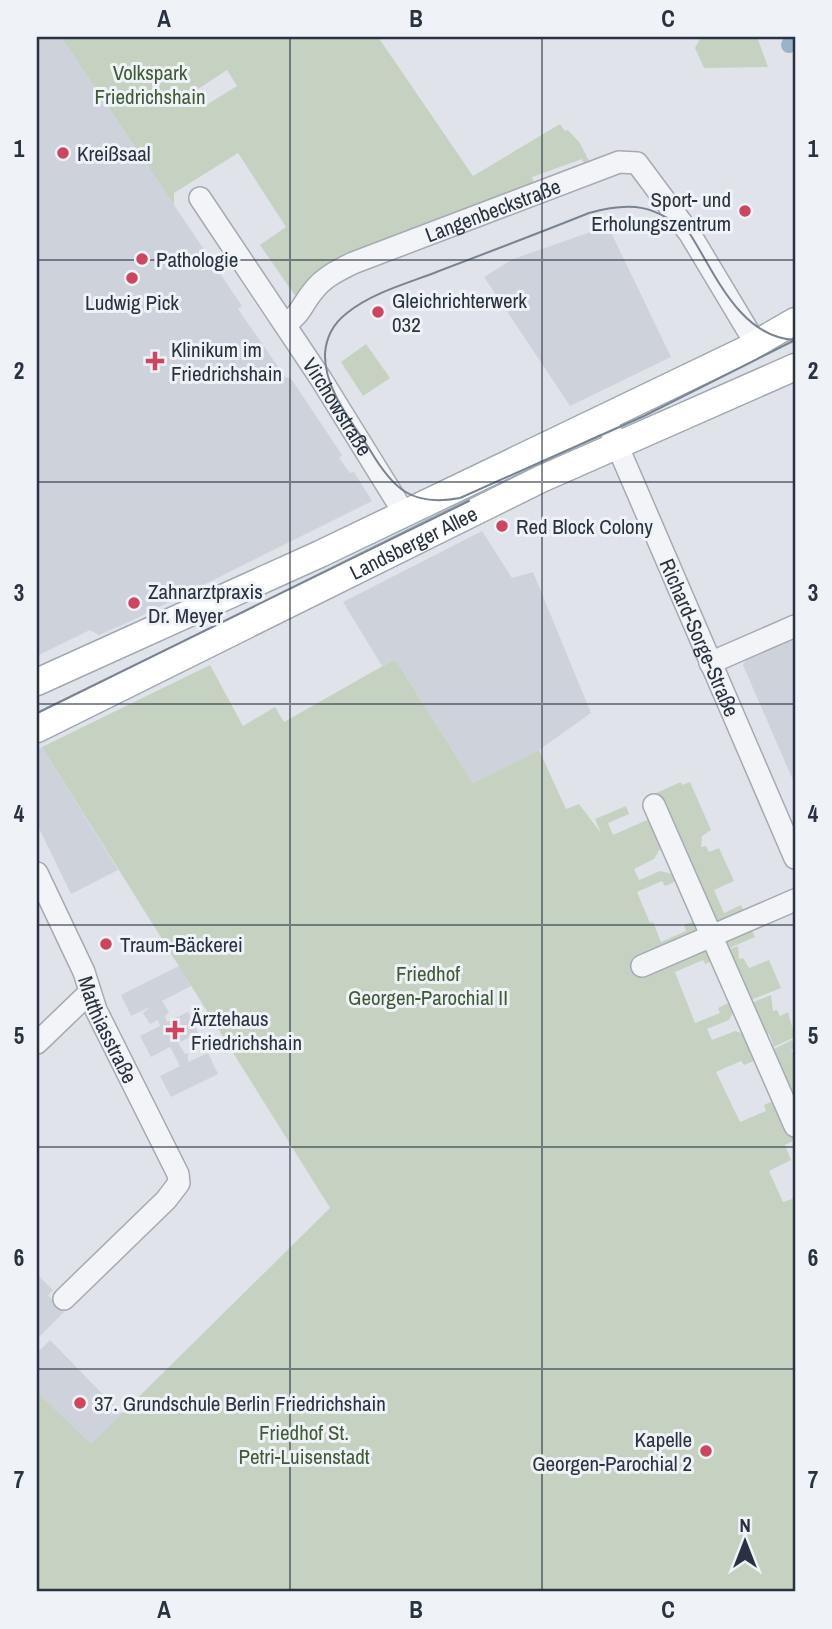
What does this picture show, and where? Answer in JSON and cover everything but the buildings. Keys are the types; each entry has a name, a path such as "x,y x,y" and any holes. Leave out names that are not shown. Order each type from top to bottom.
{"main road":[{"name":"Landsberger Allee","path":"37,681 126,644 404,513 605,417 752,338 795,321"},
{"name":"Landsberger Allee","path":"37,729 541,479 795,367"}],"street":[{"name":"Langenbeckstraße","path":"285,325 301,313 314,290 324,279 352,263 619,162 637,163 694,241 752,338"},
{"name":"Virchowstraße","path":"200,198 285,325 404,513"},
{"name":"Richard-Sorge-Straße","path":"605,417 795,858"},
{"path":"710,663 795,625"},
{"path":"654,805 795,1126"},
{"name":"Matthiasstraße","path":"37,873 180,1182 166,1200 64,1299"},
{"path":"642,966 795,900"},
{"path":"37,1043 90,992"}],"shaded area":[{"name":"Klinikum im Friedrichshain","path":"37,37 61,37 242,306 238,309 286,378 290,377 342,455 339,458 350,473 354,472 372,501 131,621 99,635 90,630 37,656"},
{"path":"608,226 671,357 570,406 484,277 513,259"},
{"path":"482,531 512,578 533,572 591,713 539,750 473,783 395,659 382,666 343,602"},
{"path":"795,635 795,785 743,665 748,655"},
{"path":"42,747 118,870 71,894 37,824 37,750"},
{"name":"Ärztehaus Friedrichshain","path":"179,966 191,986 162,1001 169,1012 165,1016 167,1022 188,1012 198,1033 178,1043 185,1054 188,1053 188,1062 208,1053 218,1074 171,1097 160,1076 180,1066 170,1047 151,1057 140,1036 160,1026 158,1020 150,1024 143,1013 150,1007 131,1016 121,995"},
{"path":"37,1274 53,1290 48,1295 64,1312 37,1339"},
{"name":"37. Grundschule Berlin Friedrichshain","path":"50,1340 122,1414 91,1445 37,1392 37,1353"}],"green space":[{"name":"Volkspark Friedrichshain","path":"61,37 378,37 473,176 560,124 580,143 592,167 587,170 582,159 532,177 536,190 339,262 298,300 260,245 286,227 238,153 174,193 174,205","holes":["227,70 237,86 208,104 198,89"]},
{"path":"701,37 757,37 768,67 704,68 695,48"},
{"path":"366,344 390,378 363,396 341,362"},
{"name":"Friedhof Georgen-Parochial II","path":"395,659 473,783 539,750 566,809 579,804 601,833 595,819 626,806 629,814 608,823 613,835 647,820 654,823 663,844 654,859 634,869 639,880 660,871 677,875 679,880 665,886 662,881 637,892 650,923 653,922 661,942 686,931 684,925 697,920 715,960 705,964 703,960 675,972 695,1023 720,1013 718,1008 733,1001 736,1008 729,1020 707,1029 712,1040 735,1031 748,1035 759,1059 744,1065 741,1061 716,1072 740,1122 766,1111 764,1105 777,1099 795,1140 785,1145 791,1160 769,1171 783,1202 795,1198 795,1587 792,1592 37,1592 37,1392 91,1444 330,1208 42,747 210,665 243,726 275,707 284,722"},
{"path":"681,782 682,785 690,782 711,830 702,836 701,847 706,846 709,852 719,848 734,881 714,890 724,913 741,905 746,915 714,924 656,793"},
{"path":"751,928 755,937 725,950 724,941"},
{"path":"738,946 739,959 743,958 749,968 769,960 781,988 748,1001 725,951"},
{"path":"771,995 773,1011 777,1010 780,1016 788,1012 795,1037 769,1049 773,1044 769,1034 763,1036 749,1004"},
{"path":"792,1040 795,1048 791,1050 795,1056 795,1106 770,1051"}],"water":[{"path":"789,37 795,39 795,51 789,53 783,51 781,45 783,39"}],"tram line":[{"path":"618,207 654,211 677,224 690,234 720,285 744,316 759,328 776,336 795,340 644,416 460,498 443,500 416,497 396,485 387,475 334,392 325,354 329,336 338,321 357,306 380,294 589,213 618,207"},
{"path":"37,713 469,501"}],"place":[{"name":"Kreißsaal","path":"63,153"},
{"name":"Sport- und Erholungszentrum","path":"745,211"},
{"name":"Pathologie","path":"142,259"},
{"name":"Ludwig Pick","path":"132,278"},
{"name":"Gleichrichterwerk 032","path":"378,312"},
{"name":"Klinikum im Friedrichshain","path":"155,361"},
{"name":"Red Block Colony","path":"502,526"},
{"name":"Zahnarztpraxis Dr. Meyer","path":"134,603"},
{"name":"Traum-Bäckerei","path":"106,944"},
{"name":"Ärztehaus Friedrichshain","path":"175,1030"},
{"name":"37. Grundschule Berlin Friedrichshain","path":"80,1403"},
{"name":"Kapelle Georgen-Parochial 2","path":"706,1451"}],"park label":[{"name":"Friedhof St. Petri-Luisenstadt","path":"304,1444"}]}
